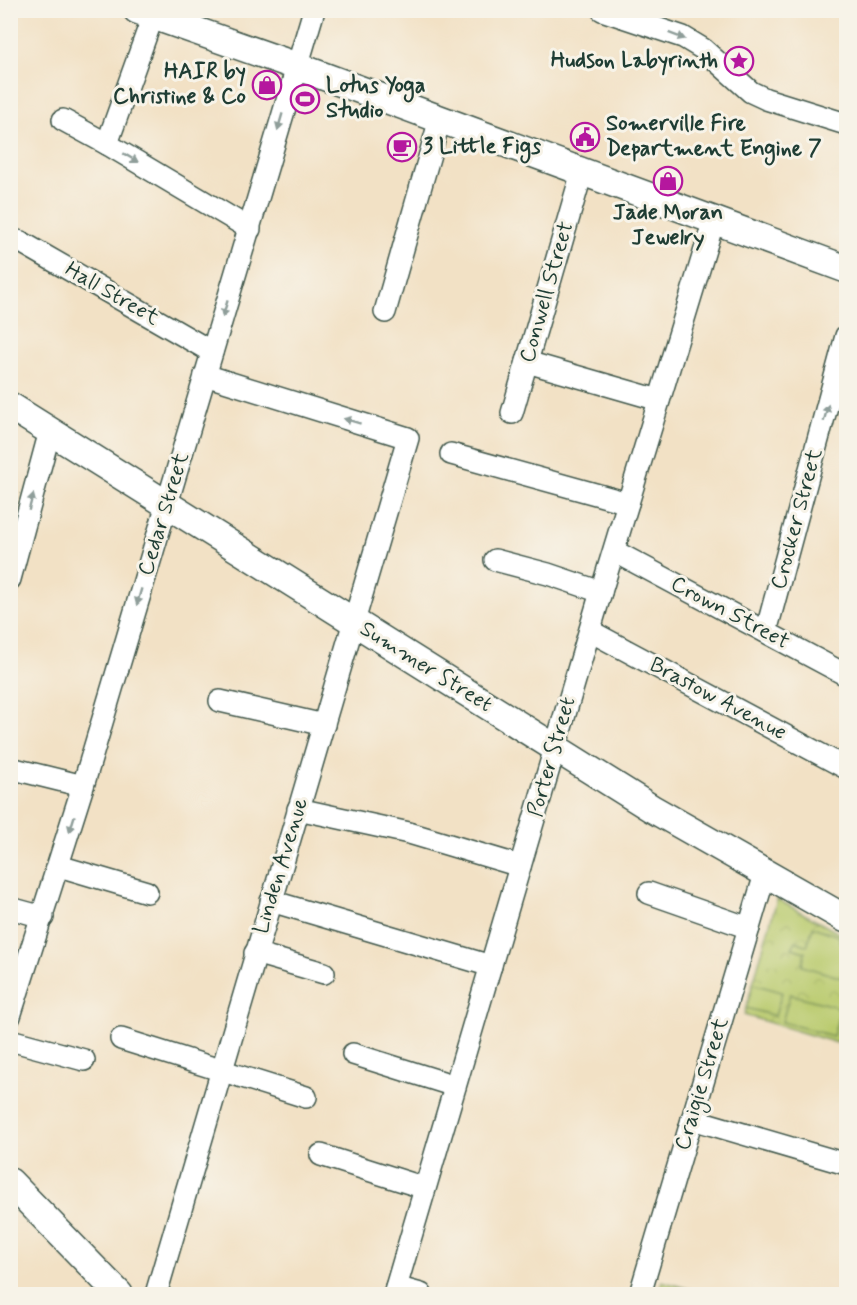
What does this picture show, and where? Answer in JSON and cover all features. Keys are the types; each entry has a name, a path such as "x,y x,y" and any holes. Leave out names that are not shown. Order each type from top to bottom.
{"main road":[{"path":"145,13 296,66 846,270"},
{"name":"Summer Street","path":"10,406 651,808 846,919"},
{"path":"10,1182 119,1294"}],"street":[{"name":"Cedar Street","path":"10,1016 59,866 314,10"},
{"path":"602,10 683,37 703,49 751,92 766,99 846,124"},
{"path":"107,144 145,13"},
{"path":"385,312 440,119"},
{"path":"63,120 250,229"},
{"name":"Conwell Street","path":"512,413 582,172"},
{"name":"Porter Street","path":"395,1291 601,592 714,220"},
{"name":"Hall Street","path":"10,239 21,242 212,352"},
{"name":"Crocker Street","path":"766,632 846,336"},
{"path":"528,362 659,400"},
{"name":"Linden Avenue","path":"156,1294 408,438 205,375"},
{"path":"10,579 50,431"},
{"path":"451,454 628,502"},
{"name":"Crown Street","path":"614,551 846,675"},
{"path":"495,560 548,574 601,592"},
{"name":"Brastow Avenue","path":"590,631 846,768"},
{"path":"220,701 324,725"},
{"path":"10,768 83,786"},
{"path":"298,809 409,833 520,866"},
{"path":"59,866 147,892"},
{"name":"Craigie Street","path":"639,1294 765,874"},
{"path":"649,893 749,928"},
{"path":"271,901 491,966"},
{"path":"10,908 43,917"},
{"path":"255,953 324,973"},
{"path":"121,1039 306,1097"},
{"path":"10,1040 84,1060"},
{"path":"353,1054 455,1086"},
{"path":"692,1119 846,1164"},
{"path":"321,1155 425,1188"},
{"path":"395,1291 422,1294"}],"green space":[{"path":"777,899 846,937 846,1010 837,1043 744,1015"},
{"path":"813,927 839,936 840,942 846,944 846,979 802,966 805,952 792,948 796,941 807,946"},
{"path":"753,984 782,992 775,1016 746,1008"},
{"path":"790,994 841,1008 833,1036 782,1022"},
{"path":"662,1281 706,1294 658,1294"}],"place":[{"name":"Hudson Labyrinth","path":"739,61"},
{"name":"HAIR by Christine & Co","path":"267,85"},
{"name":"Lotus Yoga Studio","path":"305,99"},
{"name":"Somerville Fire Department Engine 7","path":"585,137"},
{"name":"3 Little Figs","path":"402,147"},
{"name":"Jade Moran Jewelry","path":"668,181"}]}
